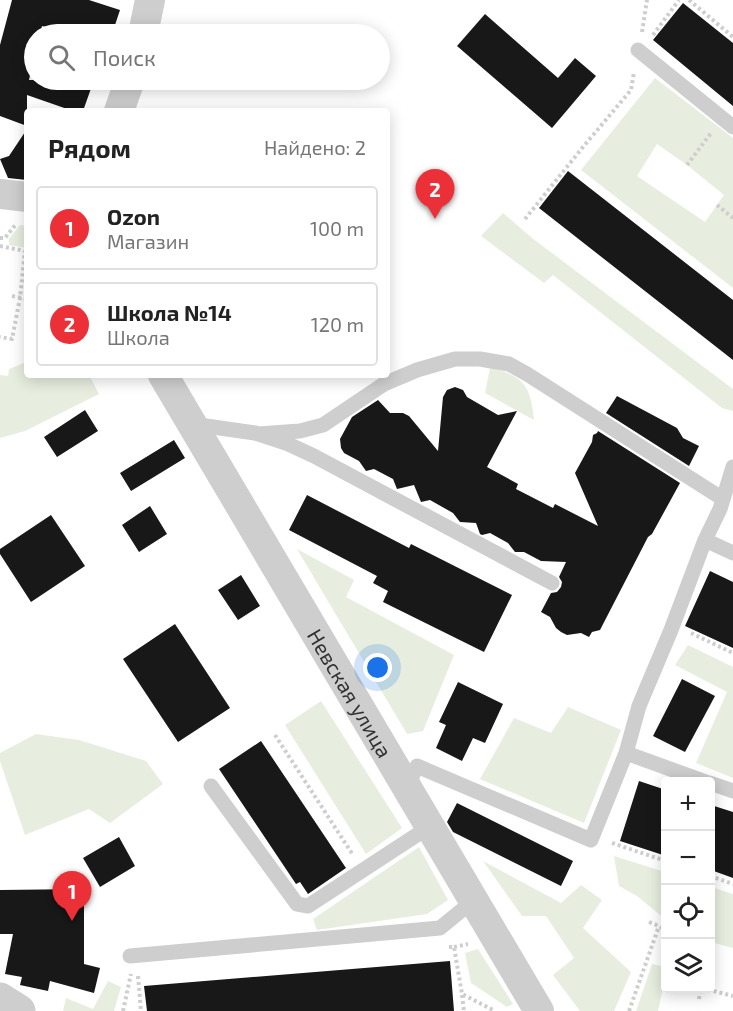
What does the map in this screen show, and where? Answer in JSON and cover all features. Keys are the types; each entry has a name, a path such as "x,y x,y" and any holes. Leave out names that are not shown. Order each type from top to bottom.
{"street":[{"path":"145,24 150,0"},
{"path":"119,108 126,90"},
{"path":"0,194 23,209"},
{"name":"Невская улица","path":"165,378 539,1011"},
{"path":"0,999 19,1011"}],"lane":[{"path":"638,50 728,123"},
{"path":"258,434 300,431 323,425 384,384 417,369 455,359 480,359 509,364 527,374 723,499"},
{"path":"192,424 258,434 286,443 552,583"},
{"path":"406,788 417,766 591,840 626,753 639,705 723,499 733,467"},
{"path":"705,540 733,553"},
{"path":"626,753 692,777"},
{"path":"715,784 733,791"},
{"path":"211,786 297,904 308,906 429,827"},
{"path":"130,956 440,928 473,901"}],"path":[{"path":"525,219 631,90 647,0"},
{"path":"689,0 733,37"},
{"path":"687,165 728,123"},
{"path":"717,205 733,218"},
{"path":"0,238 4,238 23,209"},
{"path":"0,246 24,251"},
{"path":"0,337 12,339 24,260"},
{"path":"12,296 24,298"},
{"path":"690,633 733,653"},
{"path":"275,735 363,871"},
{"path":"610,843 661,859"},
{"path":"715,877 733,884"},
{"path":"629,1011 659,926 648,922"},
{"path":"442,948 454,947 464,1011"},
{"path":"123,1011 131,976 130,956"},
{"path":"131,976 138,975 141,1011"},
{"path":"715,991 733,996"},
{"path":"699,999 701,993"},
{"path":"462,994 495,1011"}],"green space":[{"path":"655,78 733,138 733,288 581,170","holes":["657,144 724,195 705,222 637,176"]},
{"path":"503,213 532,238 733,389 733,411 722,408 553,275 544,283 481,236"},
{"path":"20,225 24,226 24,248 9,245 9,239"},
{"path":"24,363 24,378 91,378 99,394 25,431 0,438 0,375 8,376 9,369"},
{"path":"490,368 511,374 524,384 531,399 534,420 485,393"},
{"path":"297,549 354,580 346,597 454,655 423,731 407,734"},
{"path":"688,645 733,667 733,778 696,763 727,692 675,665"},
{"path":"321,701 402,828 366,854 285,725"},
{"path":"568,707 621,730 584,823 480,779 514,718 551,733"},
{"path":"36,734 79,740 146,761 163,784 110,823 89,809 25,835 0,761 0,753"},
{"path":"419,847 448,900 427,914 317,930 313,919"},
{"path":"614,856 661,871 661,916 637,896 619,886"},
{"path":"483,861 561,903 581,885 602,900 583,928 631,972 614,1011 580,1011 553,975 574,958 546,916 522,916"},
{"path":"715,888 733,894 733,948 715,943"},
{"path":"478,949 513,1004 507,1007 471,983 465,953"},
{"path":"652,964 661,966 662,993 658,1011 636,1011"},
{"path":"108,981 121,987 114,1011 63,1011 66,998 93,1009"}],"building":[{"path":"12,0 89,0 120,10 115,24 24,24 24,90 90,90 84,108 64,108 27,95 24,125 0,116 0,45"},
{"path":"683,3 733,43 733,106 653,40"},
{"path":"485,14 558,78 575,58 596,76 552,128 457,46"},
{"path":"24,134 24,180 8,178 0,159 9,156"},
{"path":"568,171 733,300 733,360 539,208"},
{"path":"455,387 463,390 467,397 498,415 517,411 487,467 518,484 516,489 553,508 555,504 598,526 575,473 592,442 593,435 598,431 680,483 652,534 648,537 600,630 592,632 589,637 581,633 567,635 561,632 550,617 541,612 551,593 557,592 561,587 562,582 559,577 566,562 541,561 524,552 515,552 508,543 490,533 480,534 476,523 460,522 453,513 430,500 421,502 414,485 397,489 393,479 374,469 366,471 359,461 344,453 341,448 340,439 352,417 378,400 390,413 403,413 409,416 438,451 443,397 447,390"},
{"path":"617,396 677,428 683,438 699,446 689,466 606,413"},
{"path":"85,410 98,431 57,457 44,437"},
{"path":"174,440 185,458 131,491 120,473"},
{"path":"307,495 409,548 411,544 512,595 484,652 383,602 388,591 373,583 377,576 289,530"},
{"path":"150,506 167,534 139,552 122,525"},
{"path":"51,515 85,566 31,602 0,554 0,549"},
{"path":"710,571 733,582 733,648 685,626"},
{"path":"241,575 260,606 238,620 218,590"},
{"path":"175,624 230,708 178,742 123,659"},
{"path":"682,679 715,696 685,752 653,736"},
{"path":"458,682 503,704 485,743 473,738 462,761 436,748 446,725 439,722"},
{"path":"261,741 346,868 308,894 300,882 296,884 219,769"},
{"path":"639,781 661,788 661,854 620,841"},
{"path":"457,803 573,861 561,886 453,832 447,822"},
{"path":"715,806 733,812 733,878 715,871"},
{"path":"119,837 135,866 100,887 83,858"},
{"path":"84,889 84,964 100,968 94,993 50,981 48,991 20,985 22,977 5,974 13,934 0,934 0,890"},
{"path":"450,961 454,1011 147,1011 144,986"}],"place":[{"name":"Школа №14","path":"435,219"},
{"name":"Ozon","path":"72,921"}]}
